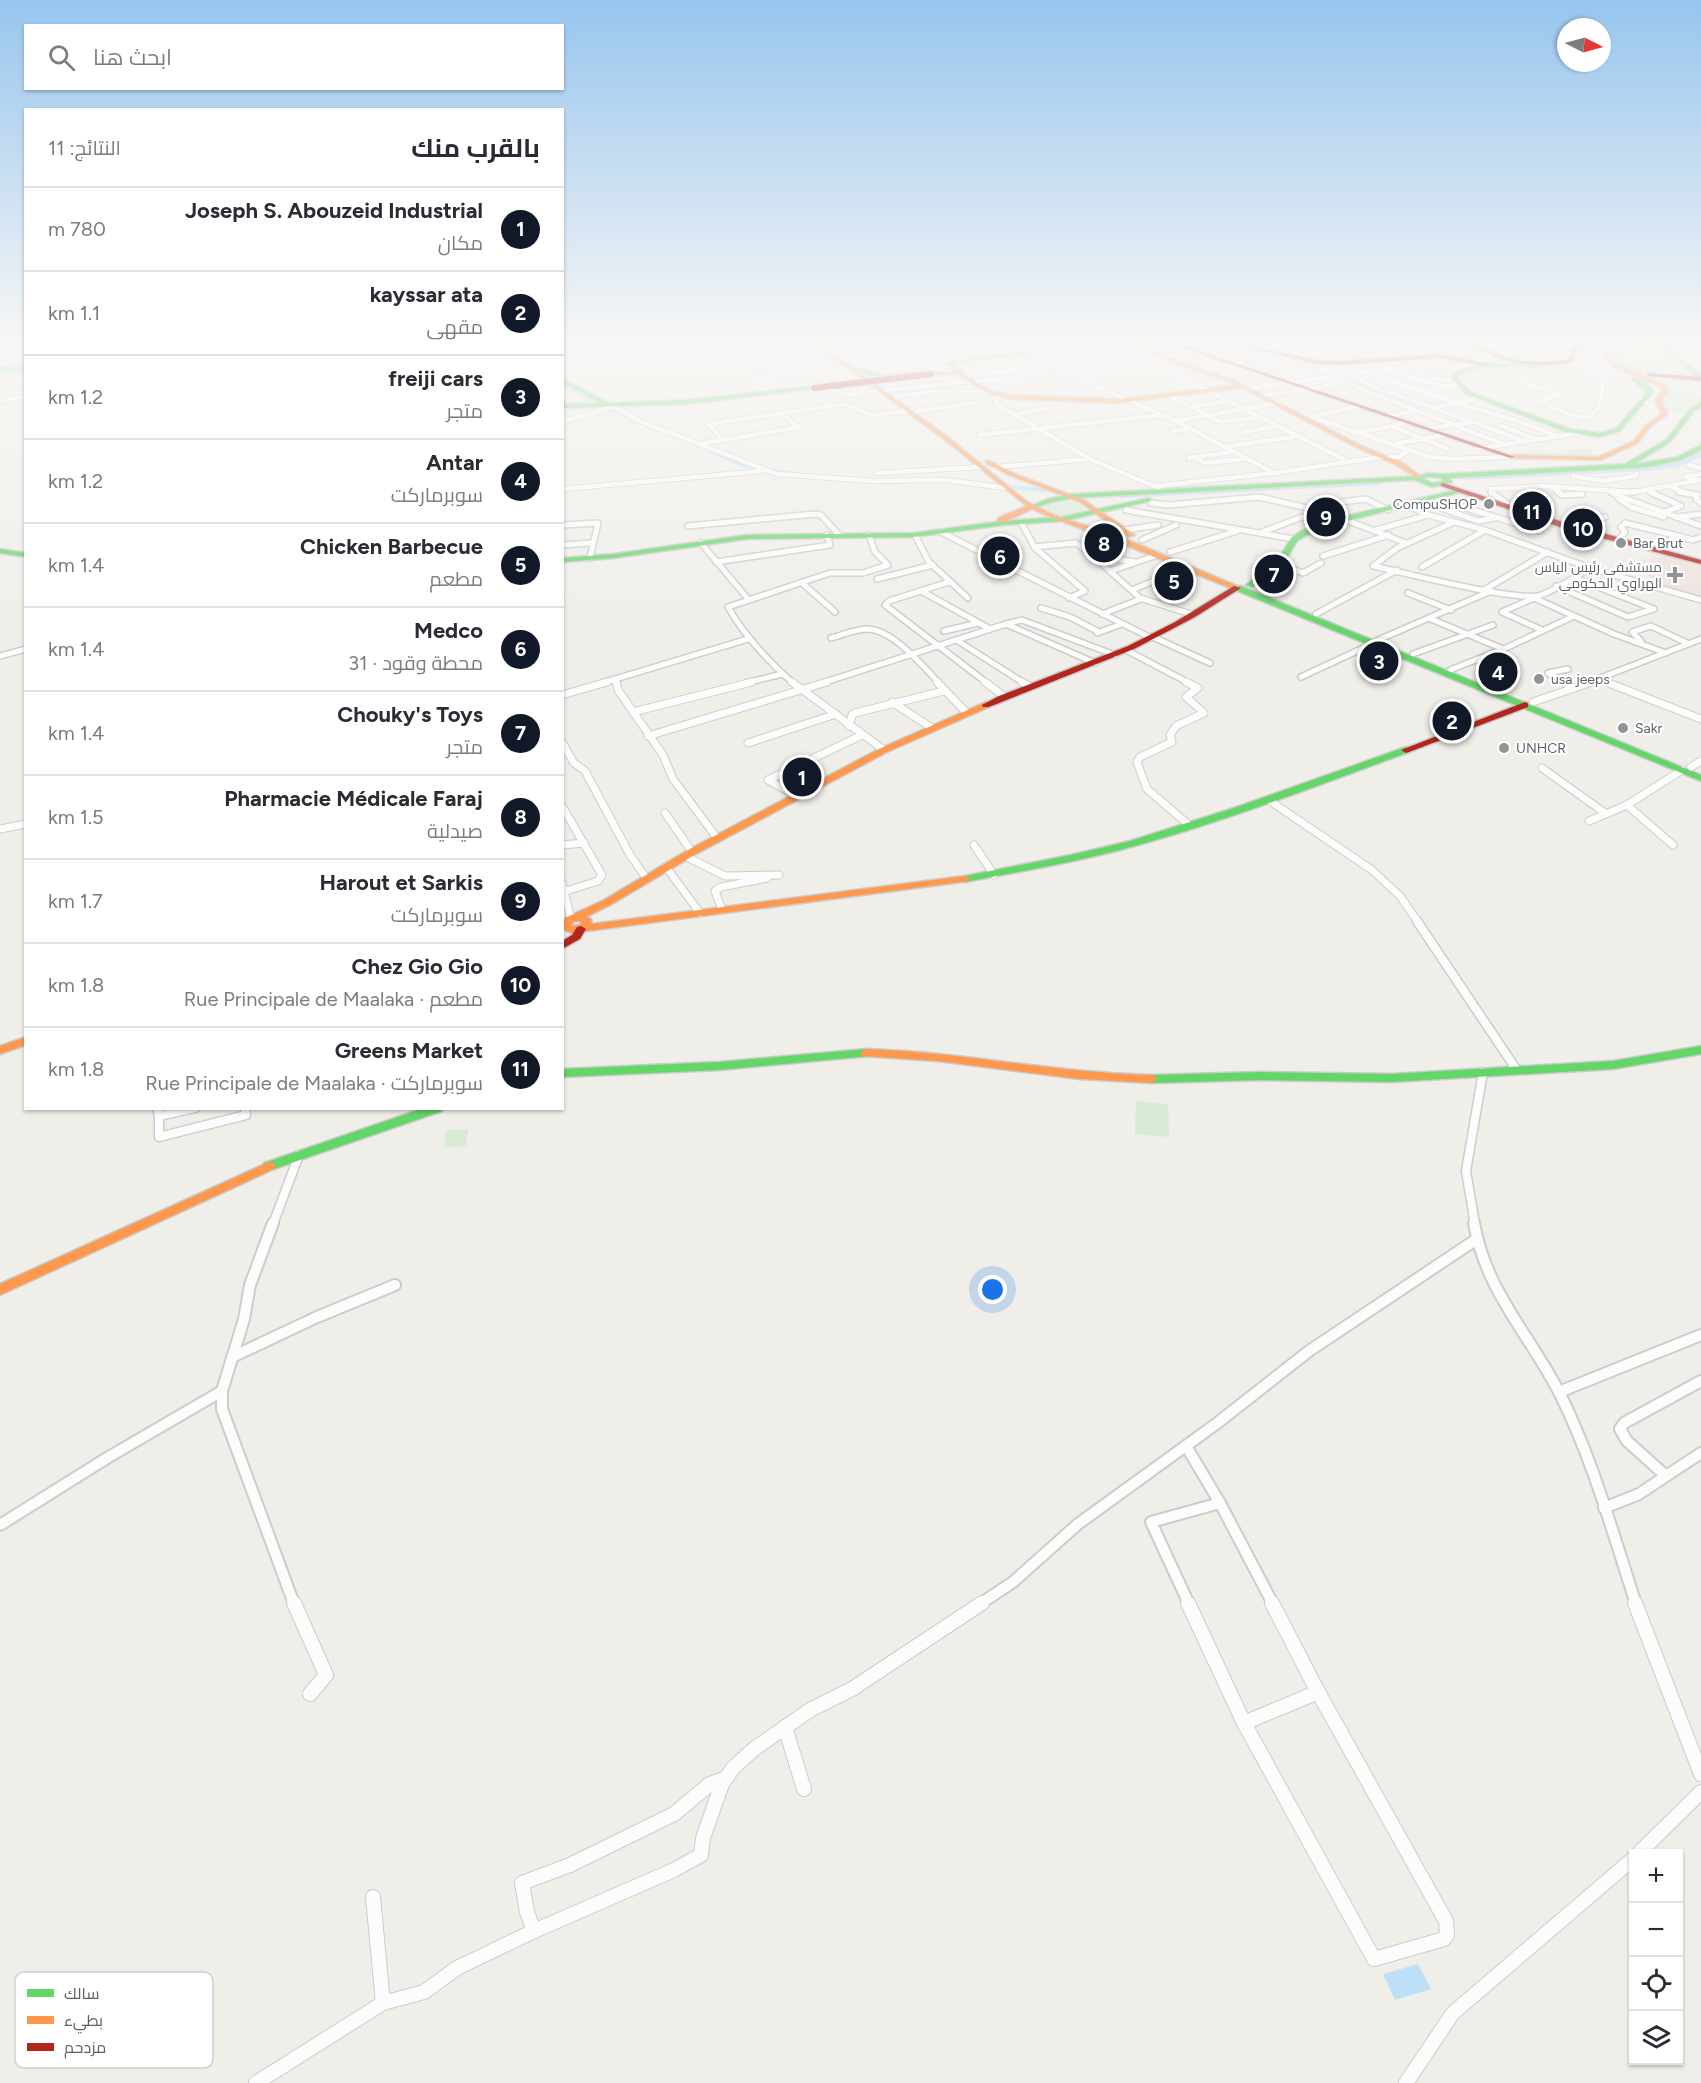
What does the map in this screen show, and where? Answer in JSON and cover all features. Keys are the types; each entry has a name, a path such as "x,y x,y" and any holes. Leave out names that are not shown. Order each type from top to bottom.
{"main road":[{"path":"948,439 1031,507 1164,553 1233,584"},
{"path":"955,439 997,468 1072,496 1099,512 1117,528 1140,539"},
{"path":"1354,439 1433,479 1480,498 1572,527 1701,561"},
{"path":"1456,439 1481,448 1591,460 1616,453 1638,439"},
{"path":"1634,470 1628,465 1638,456 1670,439"},
{"path":"564,560 758,536 915,535 989,525 1061,519 1127,507 1159,498 1433,479 1573,476 1634,470 1699,453"},
{"path":"989,525 1050,500 1072,496 1695,467 1699,453"},
{"path":"1254,590 1292,547 1294,539 1349,519 1438,499 1433,479 1393,459"},
{"path":"997,468 1068,487 1213,494"},
{"path":"1156,492 1127,507 1117,517 1125,530 1186,567 1316,614 1529,704"},
{"path":"1116,494 1127,507"},
{"path":"0,551 24,555"},
{"path":"573,925 688,854 795,795 932,728 1029,686 1095,663 1152,638 1194,615 1233,584"},
{"path":"1254,590 1529,704 1694,768 1701,778"},
{"path":"573,925 619,923 945,884 1092,854 1270,801 1529,704"},
{"path":"564,945 576,937 573,925"},
{"path":"0,1050 24,1042"},
{"path":"564,1073 719,1066 867,1053 1120,1078 1262,1076 1392,1078 1613,1065 1701,1050"},
{"path":"0,1290 205,1194 299,1155 432,1110"}],"street":[{"path":"686,439 766,471 803,478 881,482 936,480 1005,486"},
{"path":"698,444 721,439"},
{"path":"1056,439 1156,492 1168,505 1259,497 1332,513 1406,543"},
{"path":"1208,439 1274,473"},
{"path":"1222,447 1277,439"},
{"path":"1304,439 1349,462"},
{"path":"1380,439 1409,451 1445,459 1507,451 1526,442 1538,440"},
{"path":"1393,444 1409,439"},
{"path":"1434,439 1448,449"},
{"path":"1483,439 1507,451"},
{"path":"1519,439 1526,442"},
{"path":"1156,492 1349,462 1393,459 1409,451"},
{"path":"1231,452 1192,458 1204,463 1245,459"},
{"path":"997,468 1090,459"},
{"path":"877,472 982,467"},
{"path":"564,489 766,471"},
{"path":"1699,480 1685,477 1701,474"},
{"path":"1670,519 1631,507 1618,500 1625,495 1699,480"},
{"path":"1692,482 1701,486 1700,488"},
{"path":"1505,506 1508,504 1491,493 1491,489 1527,485 1605,491 1625,495 1701,526"},
{"path":"1552,487 1562,495 1585,494"},
{"path":"1672,487 1700,499"},
{"path":"1646,490 1681,506 1664,512"},
{"path":"1332,513 1341,502 1366,499 1388,510"},
{"path":"1438,499 1540,531"},
{"path":"1424,502 1478,520 1496,518"},
{"path":"1409,506 1428,515 1485,530 1590,568 1701,600"},
{"path":"1127,507 1294,539"},
{"path":"688,526 815,514 821,515 833,535 830,545 716,562"},
{"path":"1678,518 1701,514"},
{"path":"1376,530 1428,515"},
{"path":"1260,533 1302,517 1326,526"},
{"path":"1572,527 1605,517"},
{"path":"564,525 597,522 590,558"},
{"path":"1022,522 1034,547 1084,591 1069,598"},
{"path":"1452,523 1406,543 1379,559 1373,566 1487,591 1533,597 1614,634 1666,653"},
{"path":"1618,540 1625,532 1621,527 1623,523 1673,533 1701,542"},
{"path":"1125,530 1158,525"},
{"path":"1140,539 1176,525"},
{"path":"1110,572 1135,562 1241,530"},
{"path":"1422,567 1485,530"},
{"path":"941,532 1101,614 1210,663"},
{"path":"1659,551 1666,547 1673,533"},
{"path":"870,535 875,552 888,565 862,573 830,573 728,606 748,639 782,674 884,750"},
{"path":"915,535 920,550 949,582 968,598"},
{"path":"1323,556 1389,535"},
{"path":"1693,540 1701,537"},
{"path":"564,545 592,543"},
{"path":"701,543 748,599"},
{"path":"1034,547 1076,543 1142,598 1194,615"},
{"path":"1301,677 1376,641 1451,610 1487,591 1548,552"},
{"path":"1092,555 1135,562"},
{"path":"1276,563 1303,573 1321,563"},
{"path":"877,579 933,565"},
{"path":"1132,590 1186,567"},
{"path":"1542,630 1502,613 1590,568"},
{"path":"1316,614 1398,570"},
{"path":"1556,586 1628,617 1654,609 1573,577"},
{"path":"949,582 889,601 885,605 1005,697"},
{"path":"802,583 835,612"},
{"path":"923,592 990,629"},
{"path":"1408,593 1451,610"},
{"path":"1101,614 1142,598"},
{"path":"1041,608 1071,617 1101,634 1122,624"},
{"path":"1071,617 1089,608"},
{"path":"1450,669 1503,649 1574,616"},
{"path":"1431,619 1503,649"},
{"path":"648,736 1022,620 1121,652 1198,688 1186,697 1204,713 1174,728 1170,735 1172,742 1140,757 1137,762 1147,789 1190,826"},
{"path":"944,631 978,623"},
{"path":"1006,624 1095,663"},
{"path":"1413,654 1493,625"},
{"path":"1640,642 1642,639 1632,632 1654,626 1688,643"},
{"path":"831,638 873,629 882,632 912,655 967,713"},
{"path":"564,694 748,639"},
{"path":"1529,704 1701,639"},
{"path":"958,641 1029,686"},
{"path":"0,656 24,650"},
{"path":"1568,669 1548,673 1574,688"},
{"path":"633,712 782,674"},
{"path":"1599,679 1701,719"},
{"path":"616,680 618,690 663,755 673,779 717,838"},
{"path":"849,726 852,715 855,713 943,689"},
{"path":"892,702 932,728"},
{"path":"748,744 836,714"},
{"path":"795,795 768,780 862,735"},
{"path":"564,745 572,759 585,771 630,855 646,879"},
{"path":"1542,768 1605,813"},
{"path":"1589,821 1627,804 1694,768"},
{"path":"1270,801 1372,870 1400,896 1516,1069"},
{"path":"1627,804 1672,845"},
{"path":"564,809 602,877 593,883 564,887 573,925"},
{"path":"665,813 688,854 724,876 779,875 720,887 715,891 722,910"},
{"path":"0,829 24,824"},
{"path":"564,845 584,843"},
{"path":"974,845 994,875"},
{"path":"666,867 700,913"},
{"path":"1484,1072 1466,1171 1477,1239 1502,1302 1559,1392 1585,1450 1636,1605 1701,1774"},
{"path":"176,1110 158,1112 159,1137 246,1115 245,1110"},
{"path":"299,1155 280,1199 250,1286 244,1319 222,1391 222,1409 286,1586 326,1675 310,1694"},
{"path":"256,2083 383,2003 424,1992 458,1968 534,1931 675,1870 701,1855 709,1818 726,1778 733,1768 754,1749 820,1704 852,1689 984,1602 1013,1581 1078,1524 1186,1446 1309,1352 1477,1239"},
{"path":"232,1357 317,1317 395,1285"},
{"path":"1559,1392 1701,1335"},
{"path":"1666,1476 1627,1441 1620,1429 1624,1423 1701,1381"},
{"path":"0,1525 107,1458 222,1391"},
{"path":"1186,1446 1220,1503 1318,1692 1446,1921 1447,1935 1444,1939 1374,1959 1244,1723 1151,1522 1220,1503"},
{"path":"1604,1508 1639,1494 1701,1453"},
{"path":"1244,1723 1318,1692"},
{"path":"785,1727 804,1789"},
{"path":"534,1931 527,1912 522,1883 570,1865 674,1814 710,1784 726,1778"},
{"path":"1643,1849 1701,1792"},
{"path":"1406,2083 1453,2013 1629,1862"},
{"path":"373,1897 383,2003"}],"shaded area":[{"path":"1544,487 1563,497 1530,502 1502,488"},
{"name":"مستشفى رئيس الياس الهراوي الحكومي","path":"1663,556 1701,565 1701,598 1660,586 1633,561"}],"green space":[{"path":"1588,448 1599,458 1521,456 1526,450 1545,453"},
{"path":"1063,501 1081,504 1085,509 1076,514 1065,515 1045,509 1047,504"},
{"path":"1136,1101 1168,1104 1169,1137 1135,1134"},
{"path":"468,1129 466,1146 444,1147 446,1130"}],"water":[{"path":"1418,1964 1431,1989 1395,2000 1383,1974"}],"waterway":[{"path":"710,450 751,467 798,474"},
{"path":"1465,478 1650,469 1676,465 1701,454"},
{"path":"1121,496 1379,483"},
{"path":"996,486 1045,490"}],"traffic: fast":[{"path":"1631,467 1628,465 1669,439"},
{"path":"1443,476 1649,465 1679,459 1701,447"},
{"path":"1427,475 1443,476 1449,482 1432,485 1418,479 1427,475"},
{"path":"1031,507 1050,500 1072,496 1418,478"},
{"path":"1250,585 1284,556 1294,540 1304,533 1345,519 1460,491"},
{"path":"1064,519 1149,500"},
{"path":"564,560 614,556 747,537 914,535 1003,523 1061,519"},
{"path":"0,551 24,555"},
{"path":"1238,588 1701,778"},
{"path":"965,879 1071,859 1169,833 1406,750"},
{"path":"1152,1079 1261,1076 1392,1078 1613,1065 1701,1050"},
{"path":"564,1073 719,1066 866,1053"},
{"path":"269,1166 432,1110"}],"traffic: slow":[{"path":"947,439 1024,502 1052,516 1123,541 1238,588"},
{"path":"1345,439 1399,464 1419,477"},
{"path":"1512,457 1599,459 1638,439"},
{"path":"988,462 1011,474 1082,501 1131,535"},
{"path":"1001,520 1031,507"},
{"path":"575,918 608,902 692,852 884,750 986,705"},
{"path":"585,928 965,879"},
{"path":"580,918 587,921 585,928 572,930 566,927 569,920 580,918"},
{"path":"0,1050 24,1042"},
{"path":"866,1053 938,1057 1080,1075 1152,1079"},
{"path":"0,1290 269,1166"}],"traffic: jam":[{"path":"1459,439 1512,457"},
{"path":"1443,485 1563,525 1701,562"},
{"path":"986,705 1131,648 1178,624 1237,588"},
{"path":"1406,750 1525,705"},
{"path":"564,945 576,937 581,929"}],"place":[{"name":"CompuSHOP","path":"1489,504"},
{"name":"Greens Market","path":"1532,511"},
{"name":"Harout et Sarkis","path":"1326,517"},
{"name":"Chez Gio Gio","path":"1583,528"},
{"name":"Pharmacie Médicale Faraj","path":"1104,543"},
{"name":"Bar Brut","path":"1621,543"},
{"name":"Medco","path":"1000,556"},
{"name":"Chouky's Toys","path":"1274,574"},
{"name":"مستشفى رئيس الياس الهراوي الحكومي","path":"1675,575"},
{"name":"Chicken Barbecue","path":"1174,581"},
{"name":"freiji cars","path":"1379,661"},
{"name":"Antar","path":"1498,672"},
{"name":"usa jeeps","path":"1539,679"},
{"name":"kayssar ata","path":"1452,721"},
{"name":"Sakr","path":"1623,728"},
{"name":"UNHCR","path":"1504,748"},
{"name":"Joseph S. Abouzeid Industrial","path":"802,777"}]}
